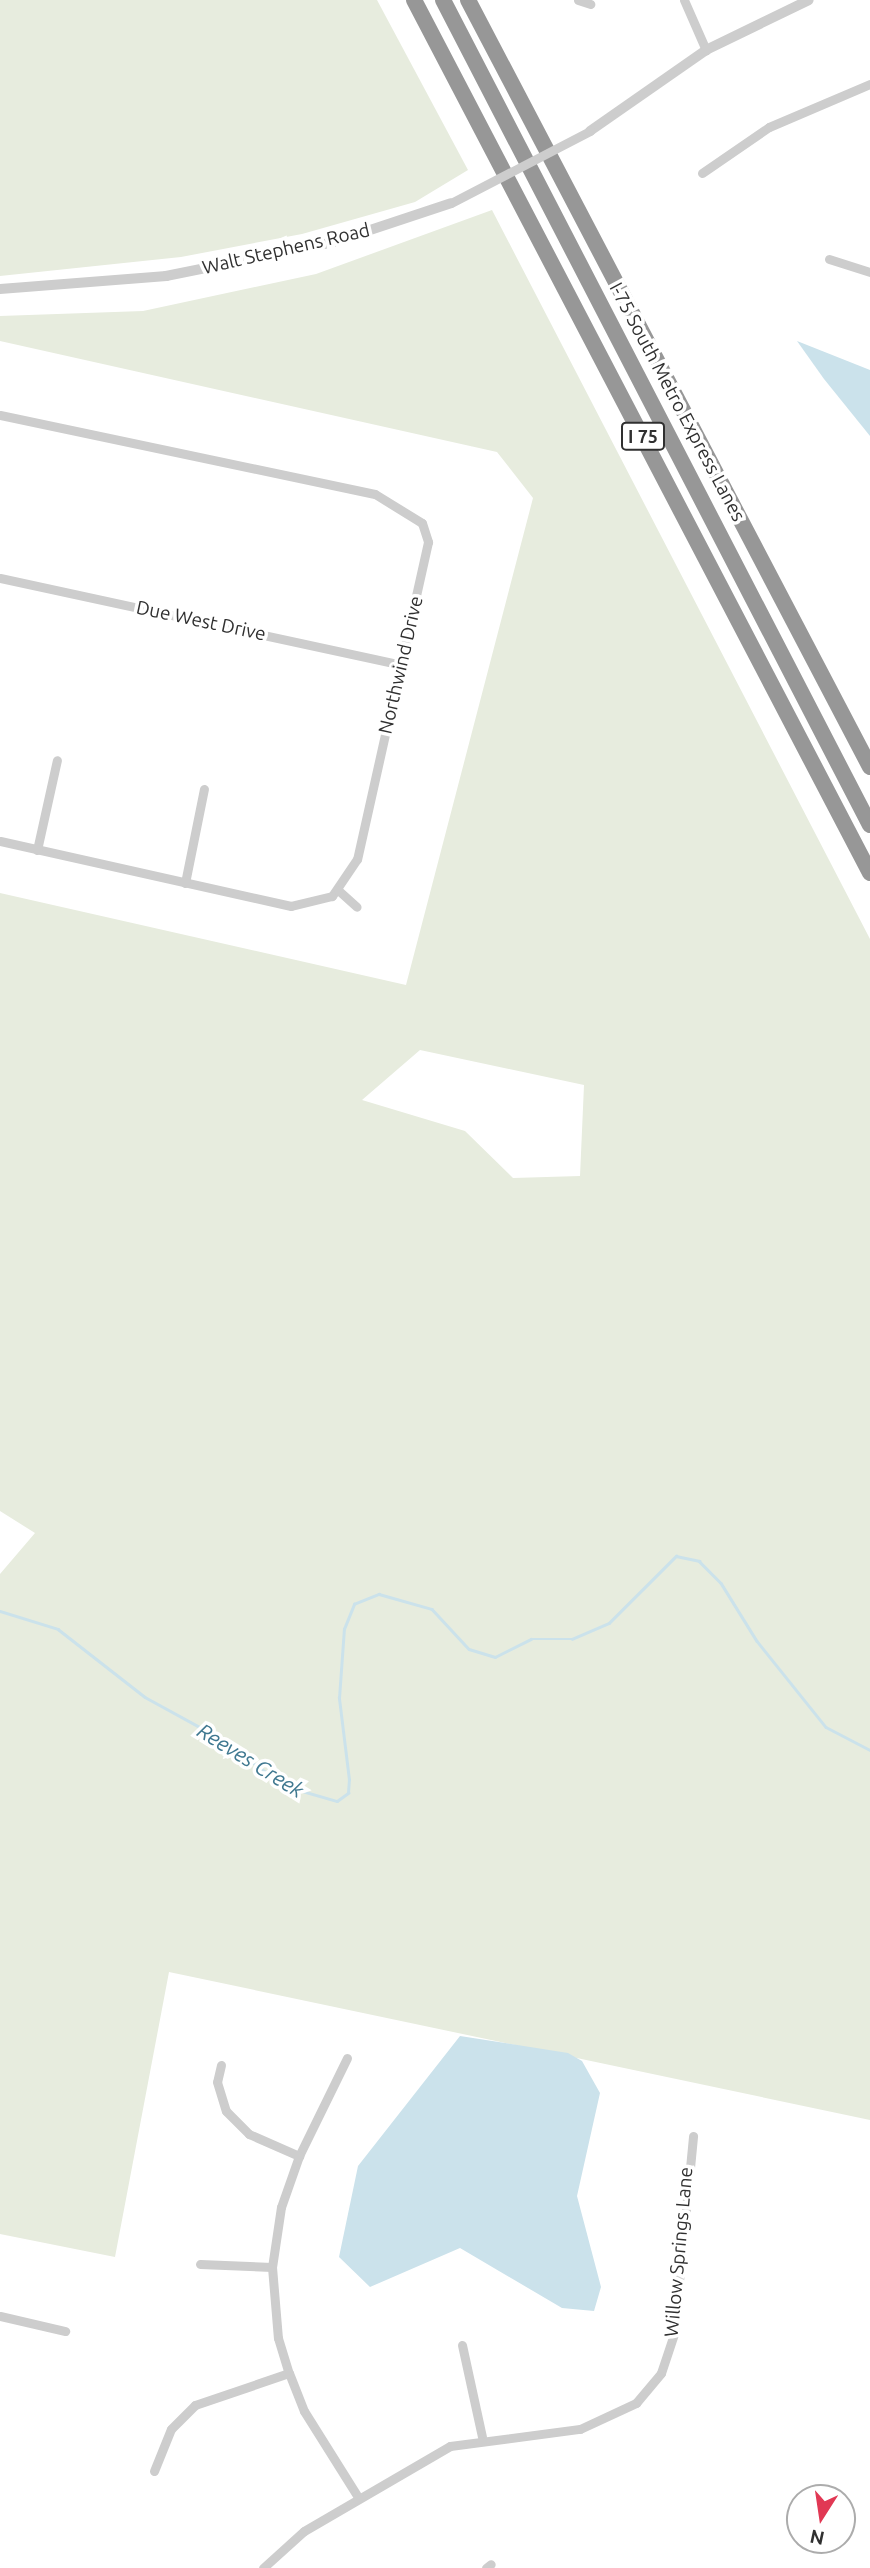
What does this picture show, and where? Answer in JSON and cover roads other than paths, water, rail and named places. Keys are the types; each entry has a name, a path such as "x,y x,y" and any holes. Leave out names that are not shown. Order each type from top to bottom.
{"highway":[{"name":"I 75","path":"414,0 870,873"},
{"name":"I-75 South Metro Express Lanes","path":"443,0 870,825"},
{"name":"I 75","path":"468,0 870,767"}],"street":[{"path":"578,0 590,4"},
{"path":"684,0 706,50"},
{"name":"Walt Stephens Road","path":"0,289 166,276 334,242 451,202 590,131 706,50 809,0"},
{"path":"702,173 769,127 870,84"},
{"path":"829,259 870,271"},
{"name":"Northwind Drive","path":"0,415 375,494 407,509 422,523 429,542 402,665 357,859 338,890"},
{"name":"Due West Drive","path":"0,578 402,665"},
{"path":"37,850 57,760"},
{"path":"184,883 204,789"},
{"path":"0,841 291,906 312,906 338,890 357,907"},
{"path":"347,2058 299,2155 281,2207 272,2267 278,2339 289,2373 304,2412 358,2497"},
{"path":"221,2065 217,2082 226,2110 249,2134 299,2155"},
{"name":"Willow Springs Lane","path":"263,2568 358,2497 450,2446 482,2437 580,2429 636,2403 660,2373 674,2334 693,2136"},
{"path":"200,2264 272,2267"},
{"path":"0,2316 65,2331"},
{"path":"463,2345 482,2437"},
{"path":"154,2471 171,2428 195,2405 289,2373"}],"water":[{"path":"797,341 870,370 870,436 824,379"},
{"path":"460,2036 568,2053 582,2061 600,2093 577,2196 601,2287 594,2311 562,2308 460,2248 370,2287 339,2257 358,2166"}],"waterway":[{"name":"Reeves Creek","path":"0,1611 58,1629 145,1697 218,1737 285,1786 337,1801 348,1793 349,1780 339,1698 344,1629 354,1604 379,1594 432,1609 469,1649 495,1657 531,1639 572,1639 609,1623 676,1556 699,1561 721,1583 757,1641 826,1727 870,1750"}]}
